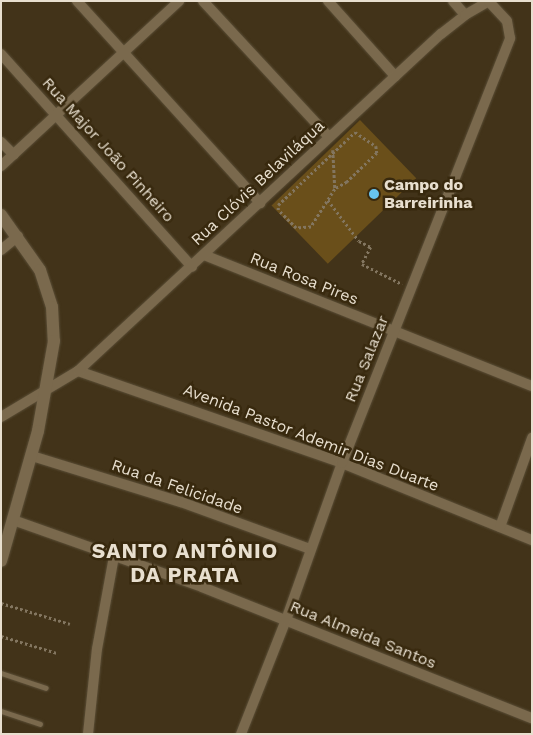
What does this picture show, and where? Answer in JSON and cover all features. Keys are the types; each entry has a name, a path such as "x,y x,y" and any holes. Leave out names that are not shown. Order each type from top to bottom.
{"main road":[{"path":"1,215 18,236 40,270 52,307 54,341 48,387 32,456 1,561"}],"street":[{"path":"77,1 260,203"},
{"path":"1,166 179,1"},
{"path":"203,1 329,137"},
{"path":"328,1 395,76"},
{"path":"453,1 465,15"},
{"name":"Rua Clóvis Belaviláqua","path":"1,417 78,370 192,267 395,76 465,15 489,2"},
{"name":"Rua Salazar","path":"241,734 286,620 342,462 510,38 507,20 489,2"},
{"name":"Rua Major João Pinheiro","path":"1,54 58,114 192,267"},
{"path":"1,142 14,155"},
{"path":"1,250 18,236"},
{"name":"Rua Rosa Pires","path":"204,255 532,386"},
{"name":"Avenida Pastor Ademir Dias Duarte","path":"78,370 342,462 532,540"},
{"path":"500,527 532,438"},
{"name":"Rua da Felicidade","path":"32,456 180,502 310,550"},
{"name":"Rua Almeida Santos","path":"14,520 286,620 532,718"},
{"path":"88,734 97,649 114,556"}],"lane":[{"path":"1,673 46,688"},
{"path":"1,711 40,724"}],"path":[{"path":"355,132 378,150 347,182 335,189 306,230 294,227 277,208 355,132"},
{"path":"334,151 335,189"},
{"path":"328,200 359,241 371,247 362,264 411,289"},
{"path":"1,603 70,624"},
{"path":"1,636 57,653"}],"shaded area":[{"path":"360,120 416,178 328,264 272,205"}],"place":[{"name":"Campo do Barreirinha","path":"374,194"}],"district":[{"name":"SANTO ANTÔNIO DA PRATA","path":"185,563"}]}
